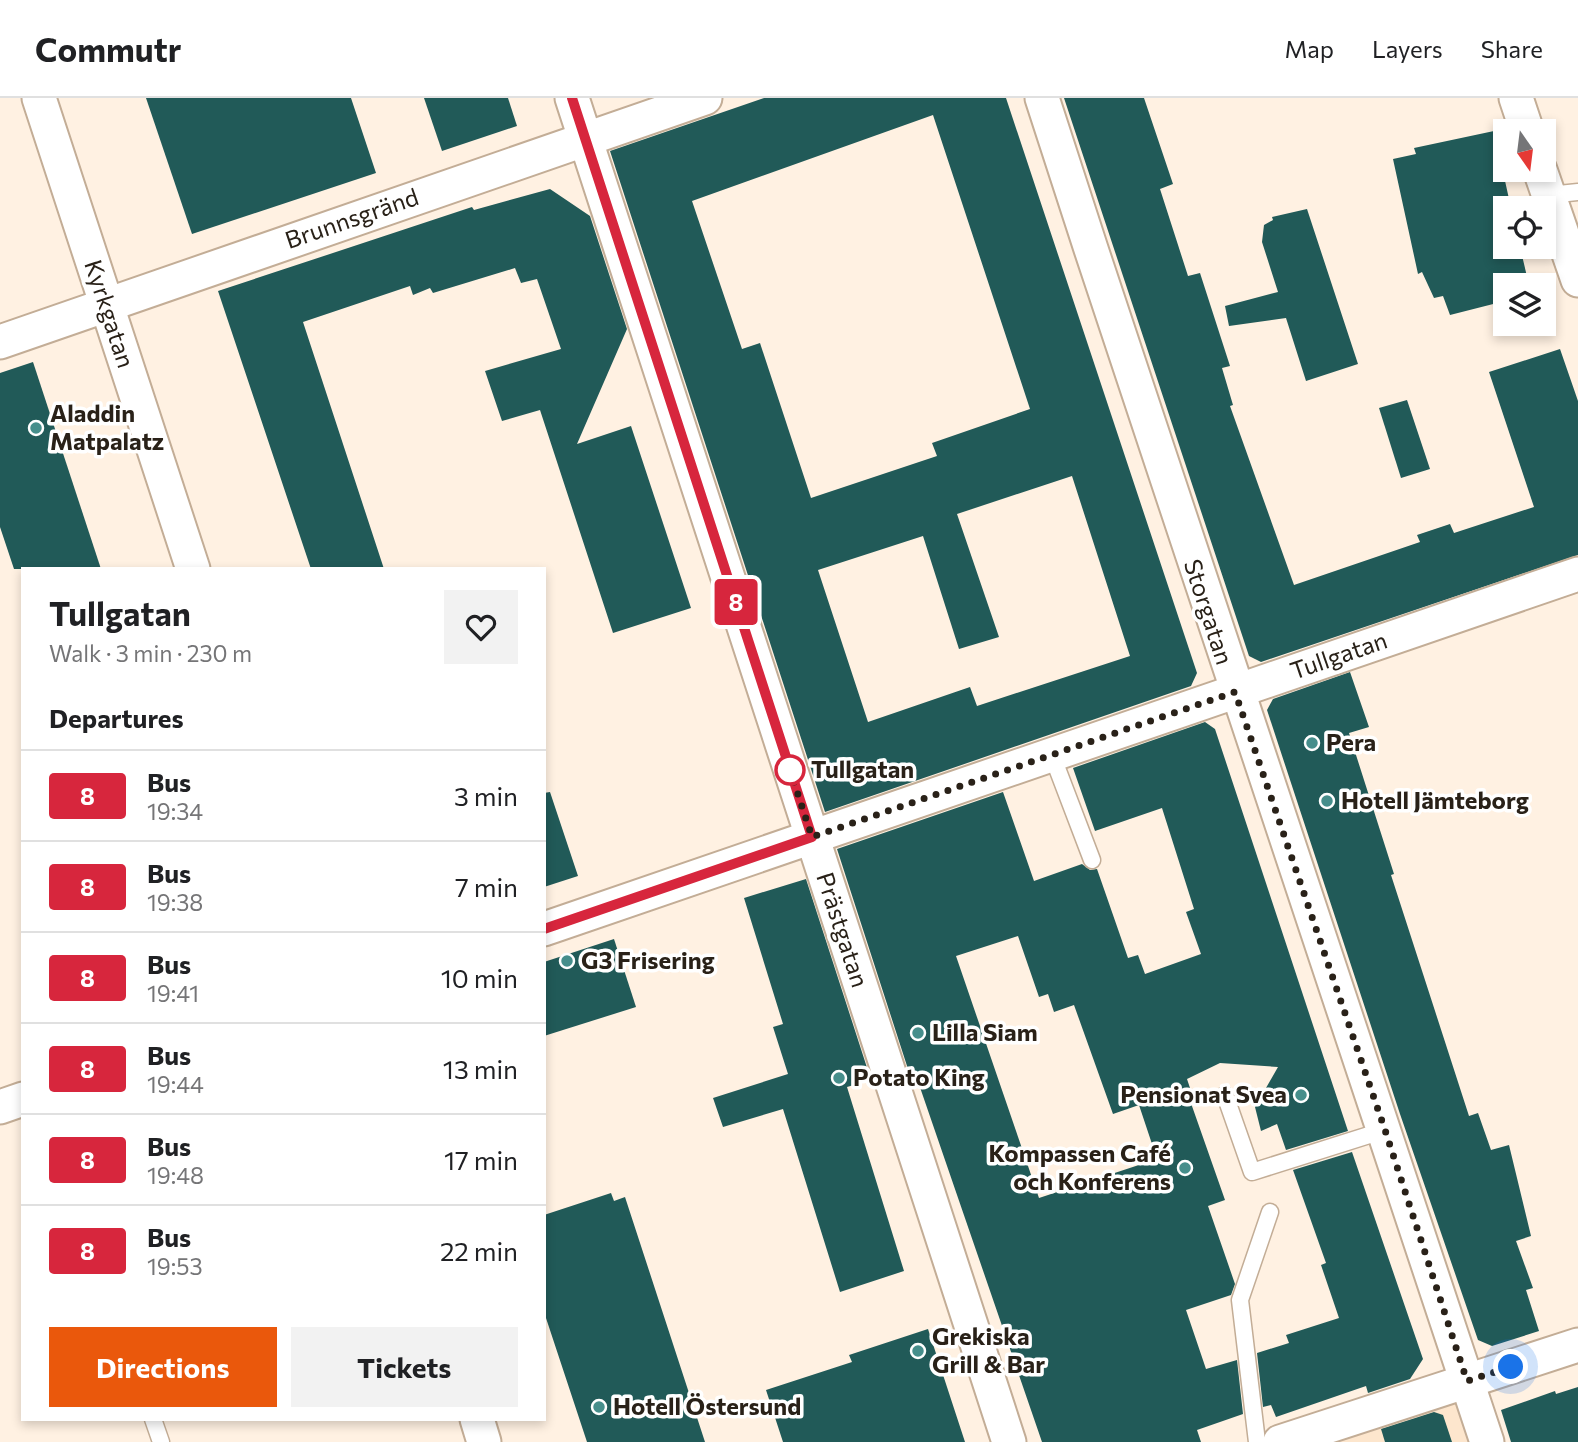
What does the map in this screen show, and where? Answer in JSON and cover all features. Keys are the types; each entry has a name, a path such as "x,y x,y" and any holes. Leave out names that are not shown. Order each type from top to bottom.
{"street":[{"name":"Kyrkgatan","path":"39,98 192,567"},
{"name":"Prästgatan","path":"572,98 1009,1442"},
{"name":"Brunnsgränd","path":"0,342 705,98"},
{"name":"Storgatan","path":"1042,98 1235,692 1385,1130 1487,1442"},
{"path":"1516,98 1523,119"},
{"path":"1556,185 1578,281"},
{"name":"Tullgatan","path":"546,928 1578,574"},
{"path":"0,1107 21,1100"},
{"path":"1280,1442 1578,1345"},
{"path":"478,1421 484,1442"}],"lane":[{"path":"1052,755 1092,860"},
{"path":"1225,1095 1252,1172 1385,1130"},
{"path":"1257,1442 1240,1300 1270,1212"},
{"path":"154,1421 161,1442"}],"shaded area":[{"path":"1461,1389 1478,1442 1299,1442"}],"building":[{"path":"146,98 351,98 376,173 192,234"},
{"path":"424,98 508,98 517,126 442,151"},
{"path":"764,98 1006,98 1197,673 1191,686 825,812 610,151","holes":["933,115 1030,409 932,443 937,456 811,498 760,343 742,349 692,201","1072,476 1130,656 977,706 970,687 868,722 818,570 923,536 959,649 999,637 957,514"]},
{"path":"1064,98 1144,98 1173,184 1160,189 1188,276 1200,273 1230,366 1222,368 1233,405 1230,406 1294,585 1420,542 1417,535 1450,524 1454,533 1534,507 1489,372 1560,349 1578,401 1578,555 1261,662 1249,656"},
{"path":"1493,131 1493,182 1505,182 1508,196 1493,196 1493,259 1523,259 1526,273 1493,273 1493,304 1450,315 1443,296 1434,298 1422,272 1418,274 1393,159 1416,154 1414,148"},
{"path":"550,189 590,216 627,329 577,444 631,426 691,608 613,633 540,410 502,421 485,371 561,349 537,279 521,283 515,268 433,293 430,288 413,295 410,286 303,322 383,567 310,567 218,291 472,207 474,210"},
{"path":"1307,209 1358,364 1306,381 1286,318 1229,326 1225,306 1278,292 1262,242 1264,225 1273,220 1272,217"},
{"path":"33,362 100,567 14,569 0,527 0,373"},
{"path":"1407,400 1430,469 1401,478 1379,408"},
{"path":"1350,672 1369,727 1349,733 1394,874 1391,875 1469,1116 1478,1113 1491,1150 1509,1145 1531,1236 1516,1241 1533,1288 1526,1290 1539,1331 1492,1346 1478,1340 1400,1114 1267,710 1273,699"},
{"path":"1205,722 1215,729 1348,1131 1286,1150 1277,1124 1261,1131 1255,1107 1278,1067 1220,1063 1187,1079 1190,1088 1186,1089 1225,1200 1208,1206 1235,1284 1231,1295 1186,1310 1206,1369 1237,1360 1243,1414 1197,1430 1201,1442 1042,1442 913,1067 908,1069 837,849 1003,792 1034,881 1082,864 1090,870 1097,869 1128,958 1138,955 1145,974 1201,954 1186,912 1194,909 1162,808 1095,831 1073,768","holes":["1018,936 1039,997 1048,994 1054,1012 1074,1005 1113,1114 1139,1105 1157,1159 1039,1198 956,956"]},
{"path":"550,792 578,876 546,886 546,793"},
{"path":"806,879 871,1080 847,1087 904,1271 840,1292 783,1109 723,1127 713,1098 788,1074 773,1027 783,1024 744,898"},
{"path":"614,939 636,1007 546,1035 546,961"},
{"path":"1352,1152 1423,1359 1410,1379 1368,1393 1366,1386 1276,1417 1271,1405 1263,1407 1257,1353 1289,1343 1286,1335 1339,1318 1321,1265 1326,1263 1293,1170"},
{"path":"611,1193 614,1201 625,1197 705,1442 587,1442 546,1318 546,1214"},
{"path":"928,1329 965,1442 783,1442 766,1390 852,1362 849,1355"},
{"path":"1578,1387 1578,1442 1511,1442 1501,1410 1555,1391 1556,1394"},
{"path":"1434,1412 1443,1415 1452,1442 1385,1442 1381,1429"}],"bus line":[{"name":"8","path":"546,928 812,837 572,98"}],"place":[{"name":"Aladdin Matpalatz","path":"36,428"},
{"name":"Pera","path":"1312,743"},
{"name":"Tullgatan","path":"790,770"},
{"name":"Hotell Jämteborg","path":"1327,801"},
{"name":"G3 Frisering","path":"567,961"},
{"name":"Lilla Siam","path":"918,1033"},
{"name":"Potato King","path":"839,1078"},
{"name":"Pensionat Svea","path":"1301,1095"},
{"name":"Kompassen Café och Konferens","path":"1185,1168"},
{"name":"Grekiska Grill & Bar","path":"918,1351"},
{"name":"Hotell Östersund","path":"599,1407"}],"route":[{"path":"790,770 812,837 1235,692 1385,1130 1467,1381 1511,1367"}]}
